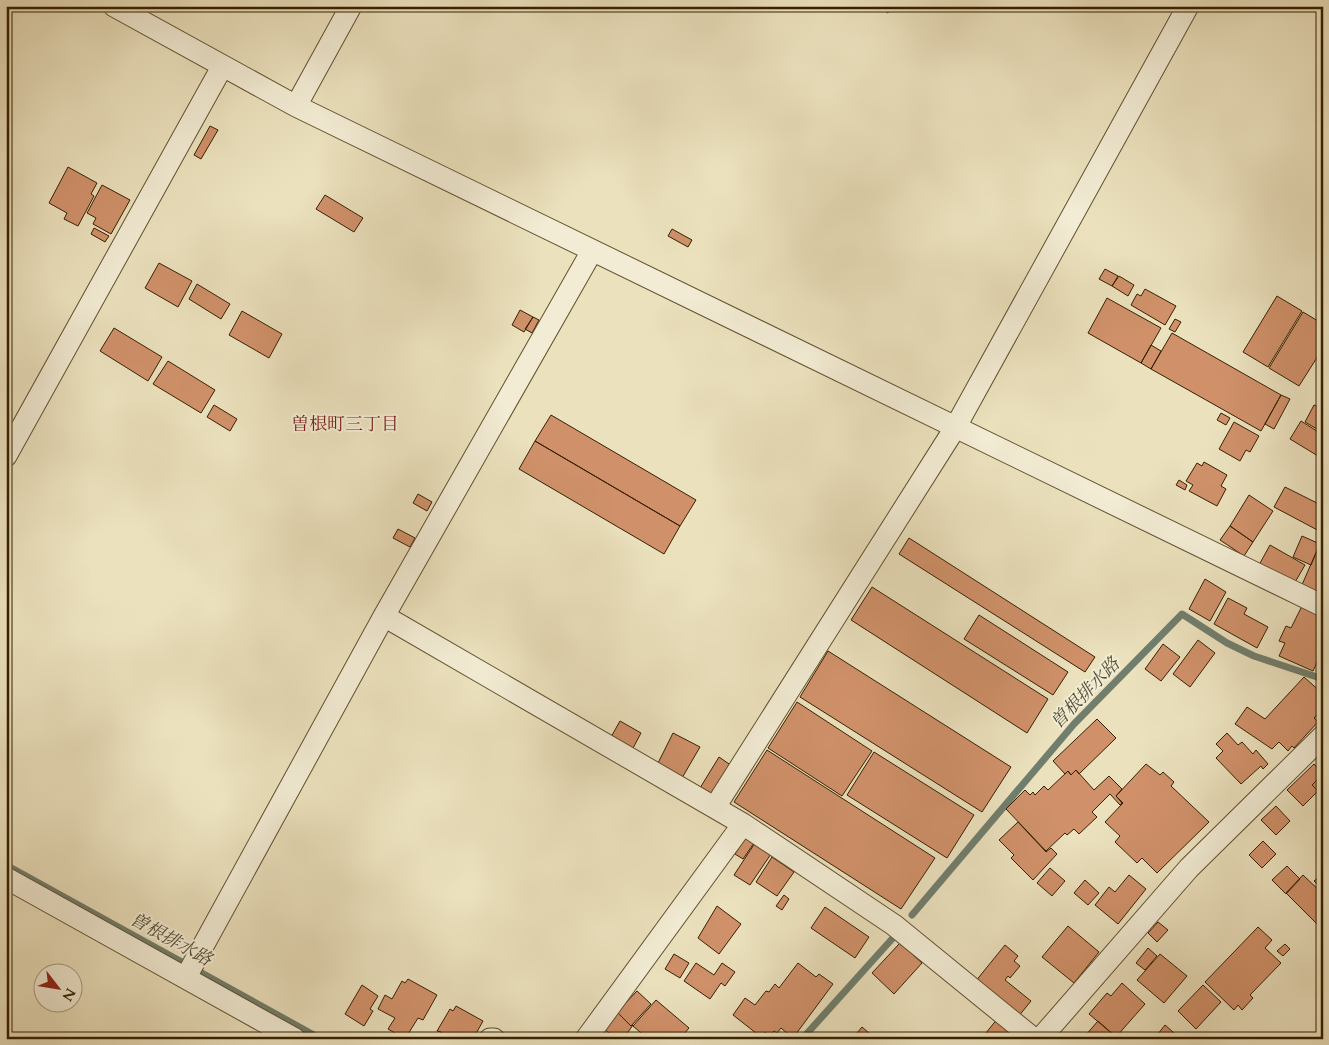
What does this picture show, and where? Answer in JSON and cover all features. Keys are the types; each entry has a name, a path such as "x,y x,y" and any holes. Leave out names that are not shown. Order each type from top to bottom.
{"street":[{"path":"114,6 296,106 1323,606"},
{"path":"296,106 351,6"},
{"path":"716,807 955,428 1188,6"},
{"path":"6,456 222,67"},
{"path":"190,969 384,616 592,251"},
{"path":"384,616 744,824 894,925 1034,1039"},
{"path":"1040,1039 1189,868 1323,736"},
{"path":"586,1039 744,824"},
{"path":"6,878 190,969 295,1039"}],"building":[{"path":"875,6 891,6 888,13"},
{"path":"210,126 218,130 201,159 194,155"},
{"path":"68,167 97,183 91,194 94,196 78,226 64,219 67,213 49,203"},
{"path":"102,185 130,200 111,234 93,224 96,218 87,213"},
{"path":"325,195 363,218 354,232 316,209"},
{"path":"94,228 109,236 105,242 91,234"},
{"path":"672,229 692,240 688,247 668,236"},
{"path":"159,263 192,281 178,307 145,288"},
{"path":"1105,269 1118,276 1112,286 1099,279"},
{"path":"1119,276 1134,285 1128,296 1112,286"},
{"path":"197,284 230,304 221,319 189,299"},
{"path":"1145,289 1176,306 1165,325 1131,305 1137,294 1141,296"},
{"path":"1277,296 1302,311 1268,367 1243,352"},
{"path":"1107,298 1161,328 1141,363 1088,333"},
{"path":"520,310 533,317 524,332 512,325"},
{"path":"242,311 282,334 269,358 229,335"},
{"path":"1303,312 1323,324 1323,348 1299,386 1269,368"},
{"path":"533,317 539,320 532,333 525,329"},
{"path":"1175,319 1181,322 1175,332 1169,329"},
{"path":"114,328 162,357 148,381 100,351"},
{"path":"1172,333 1281,395 1261,431 1151,369"},
{"path":"1151,345 1161,351 1151,369 1141,363"},
{"path":"168,361 215,390 201,413 153,384"},
{"path":"1281,395 1290,399 1274,429 1265,424"},
{"path":"214,405 237,419 230,431 207,417"},
{"path":"1314,405 1323,409 1322,432 1305,422"},
{"path":"1221,413 1230,418 1226,425 1217,420"},
{"path":"551,415 696,500 680,526 535,441"},
{"path":"1301,421 1323,435 1323,459 1290,439"},
{"path":"1234,422 1259,436 1250,452 1246,450 1240,461 1219,449"},
{"path":"535,441 680,526 664,554 519,469"},
{"path":"1204,462 1227,475 1221,486 1226,489 1217,506 1189,491 1193,485 1186,481 1197,463 1202,466"},
{"path":"1179,480 1187,485 1185,490 1176,485"},
{"path":"1285,487 1323,506 1323,533 1274,507"},
{"path":"418,494 432,502 427,511 413,503"},
{"path":"1249,495 1273,511 1253,542 1230,526"},
{"path":"1230,526 1253,542 1244,556 1220,540"},
{"path":"398,529 415,538 410,547 393,538"},
{"path":"1302,536 1320,544 1311,565 1293,557"},
{"path":"909,538 1095,657 1085,672 899,554"},
{"path":"1323,540 1323,596 1301,587"},
{"path":"1270,545 1305,565 1294,584 1259,565"},
{"path":"1205,579 1226,592 1210,621 1189,609"},
{"path":"872,587 1048,699 1027,733 851,620"},
{"path":"1228,598 1247,608 1244,614 1268,627 1257,648 1214,624"},
{"path":"1302,606 1323,615 1323,650 1313,671 1279,656 1285,643 1279,641 1286,626 1291,628"},
{"path":"979,615 1068,672 1053,695 964,639"},
{"path":"1198,640 1215,653 1190,687 1173,674"},
{"path":"1163,644 1180,657 1161,681 1145,669"},
{"path":"828,651 1011,767 982,812 800,697"},
{"path":"1304,677 1323,694 1323,709 1314,718 1318,722 1294,748 1292,746 1288,751 1279,742 1272,749 1235,724 1247,707 1265,719"},
{"path":"797,702 872,751 842,796 768,748"},
{"path":"1097,719 1116,738 1079,774 1076,770 1071,775 1068,771 1065,774 1053,761"},
{"path":"620,721 641,733 632,750 611,737"},
{"path":"673,733 700,747 682,778 658,763"},
{"path":"1227,733 1238,745 1242,742 1253,754 1256,750 1268,764 1263,769 1261,766 1241,784 1216,758 1223,751 1216,744"},
{"path":"767,750 935,858 901,909 734,802"},
{"path":"874,752 974,815 947,858 847,795"},
{"path":"719,757 732,766 713,796 700,788"},
{"path":"1146,764 1160,775 1163,772 1174,782 1171,786 1209,822 1157,873 1142,858 1137,863 1115,842 1120,836 1105,822 1123,803 1116,796"},
{"path":"1314,764 1323,774 1312,785 1318,791 1303,806 1287,790"},
{"path":"1076,770 1094,790 1109,776 1122,789 1116,796 1122,803 1120,805 1110,794 1092,812 1097,817 1079,834 1074,829 1067,835 1065,833 1046,851 1006,809 1025,790 1030,795 1033,792 1035,795 1044,786 1048,790 1068,771 1071,775"},
{"path":"1323,774 1323,796 1312,785"},
{"path":"1276,806 1290,821 1276,835 1261,820"},
{"path":"1018,822 1046,852 1051,848 1057,854 1033,880 1011,858 1014,855 999,840"},
{"path":"746,837 754,843 743,859 735,854"},
{"path":"1263,841 1276,854 1262,868 1249,855"},
{"path":"755,843 771,854 750,885 734,875"},
{"path":"772,857 794,872 777,896 756,882"},
{"path":"1287,866 1300,879 1286,894 1272,880"},
{"path":"1050,868 1065,881 1052,896 1037,883"},
{"path":"1323,873 1323,890 1314,881"},
{"path":"1129,875 1146,889 1118,924 1095,905 1109,887 1115,892"},
{"path":"1303,875 1323,894 1323,921 1318,925 1286,893"},
{"path":"1085,880 1099,893 1088,905 1074,893"},
{"path":"784,895 789,899 782,910 776,906"},
{"path":"717,906 741,924 719,954 698,938"},
{"path":"825,907 869,937 855,958 811,928"},
{"path":"1158,922 1168,930 1157,942 1148,933"},
{"path":"1068,926 1099,952 1074,983 1042,957"},
{"path":"1258,927 1272,940 1265,948 1281,963 1250,995 1253,998 1242,1010 1238,1005 1234,1010 1205,982"},
{"path":"900,943 922,963 894,994 872,973"},
{"path":"1285,944 1290,949 1283,956 1277,951"},
{"path":"1005,945 1018,956 1014,961 1020,966 1010,978 1008,976 1005,980 1031,1001 1018,1017 975,982"},
{"path":"1148,948 1157,956 1145,970 1136,963"},
{"path":"674,954 689,963 680,978 665,969"},
{"path":"1160,954 1187,976 1164,1003 1137,980"},
{"path":"696,963 714,975 722,963 735,972 725,986 721,983 710,999 684,981"},
{"path":"798,963 816,977 819,974 833,984 793,1038 781,1028 777,1033 774,1031 770,1036 765,1032 761,1037 733,1015 745,998 755,1005 766,991 769,992 775,984 779,988"},
{"path":"408,979 437,995 423,1020 418,1018 405,1039 388,1029 395,1018 378,1009 385,995 392,999 402,981 405,983"},
{"path":"1122,983 1145,1004 1116,1037 1089,1014 1107,993 1111,996"},
{"path":"362,985 378,996 370,1009 373,1011 364,1026 345,1014"},
{"path":"1203,985 1221,1002 1196,1029 1178,1011"},
{"path":"637,991 651,1004 631,1026 617,1012"},
{"path":"656,1000 689,1028 680,1039 648,1039 633,1026"},
{"path":"456,1006 483,1021 473,1039 437,1039 441,1032 437,1031 450,1009 453,1011"},
{"path":"617,1012 631,1026 633,1025 623,1039 617,1039 604,1029"},
{"path":"998,1018 1023,1039 981,1039"},
{"path":"1098,1021 1116,1037 1115,1039 1084,1037"},
{"path":"1165,1025 1181,1039 1154,1039"},
{"path":"862,1027 876,1039 852,1039"},
{"path":"1191,1033 1198,1039 1185,1039"}],"waterway":[{"name":"曽根排水路","path":"912,915 1074,724 1182,614 1227,643 1254,656 1323,679"},
{"name":"曽根排水路","path":"6,865 321,1039"},
{"name":"曽根排水路","path":"802,1039 892,939"}],"district":[{"name":"曽根町三丁目","path":"345,424"}]}
